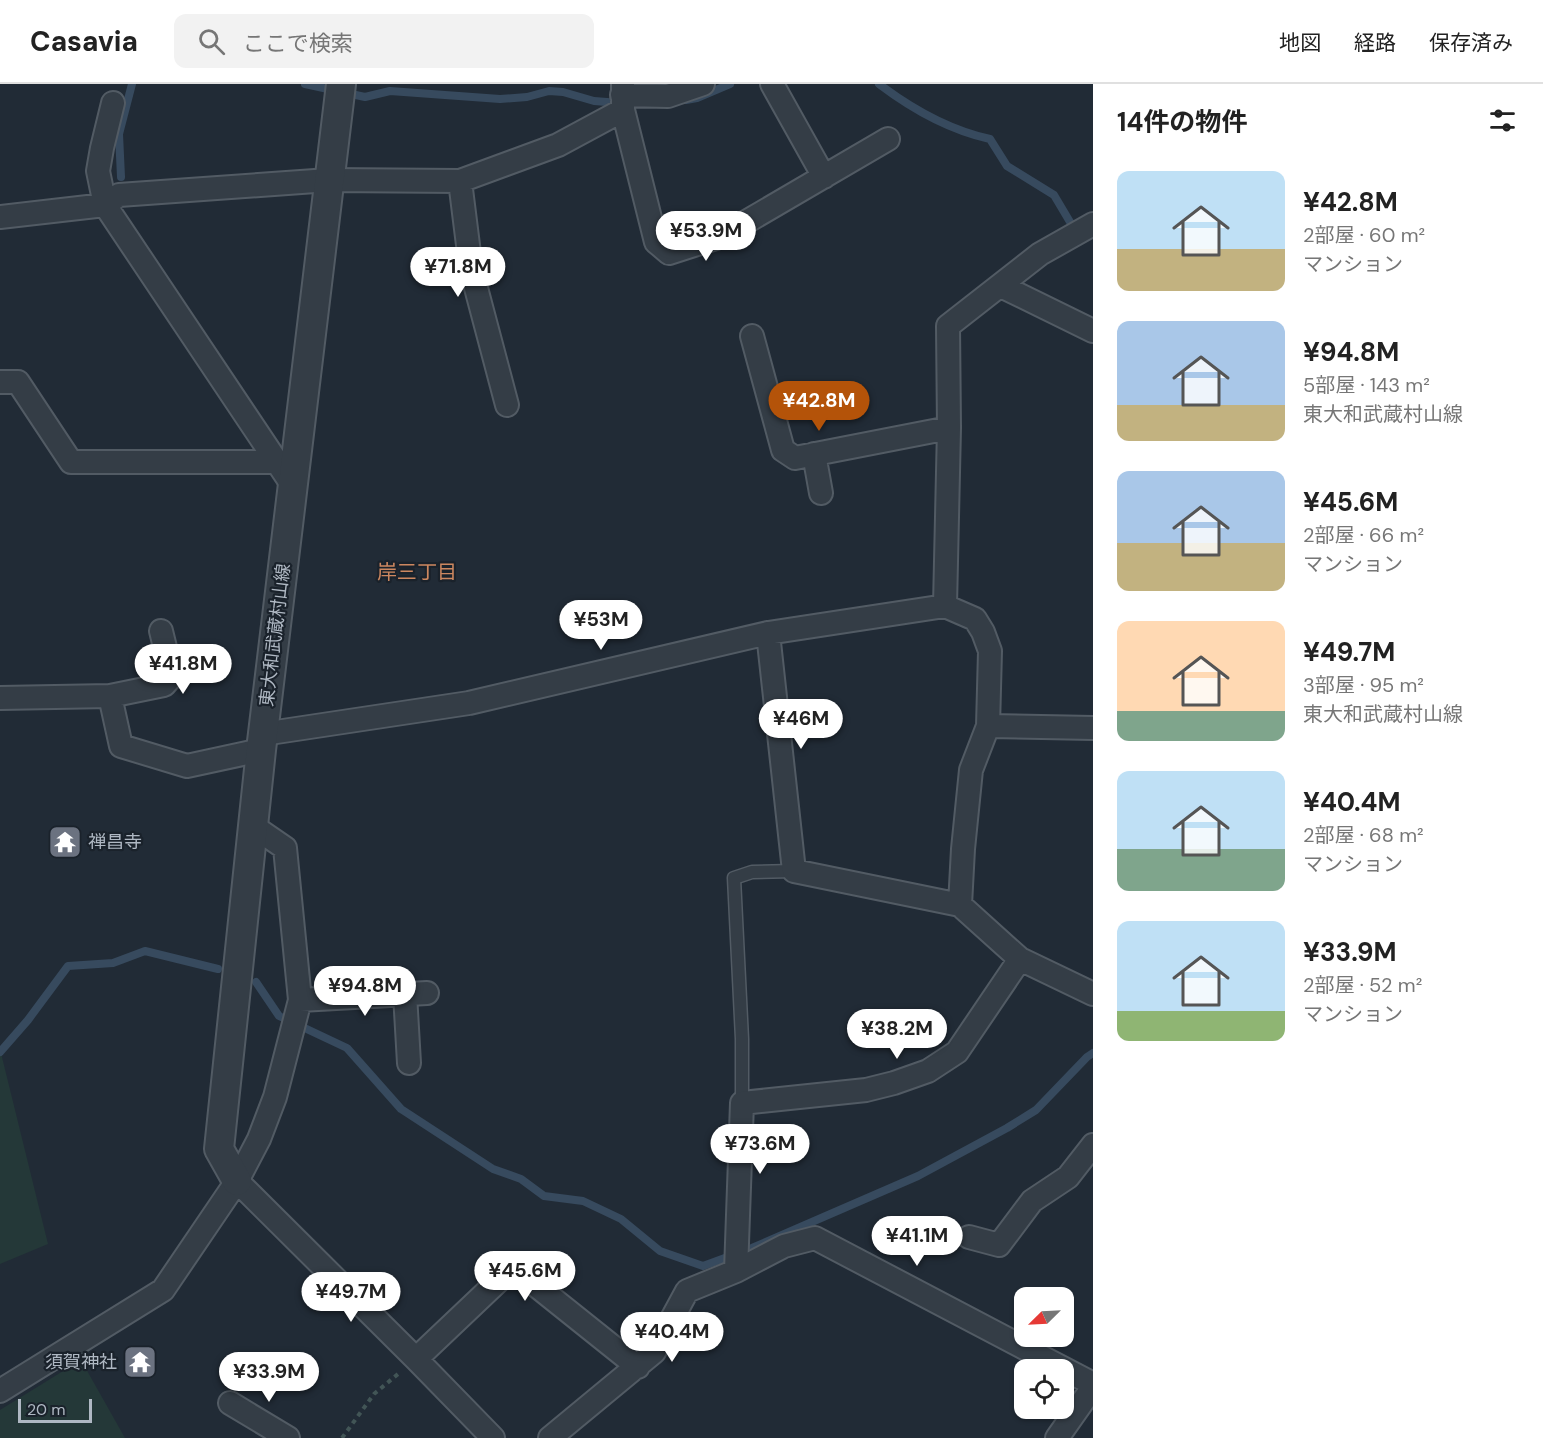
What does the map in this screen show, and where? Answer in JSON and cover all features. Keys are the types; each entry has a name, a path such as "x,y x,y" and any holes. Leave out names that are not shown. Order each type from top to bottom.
{"street":[{"path":"0,217 105,205 119,195 329,180 460,181 558,145 623,96 669,96 703,84"},
{"path":"772,84 824,177"},
{"name":"東大和武蔵村山線","path":"237,1181 219,1149 262,742 340,90"},
{"path":"623,96 656,243 669,253 722,236 888,139"},
{"path":"113,103 98,171 105,205 293,486"},
{"path":"460,181 471,268 507,405"},
{"path":"945,606 949,428 948,326 1040,254 1093,224"},
{"path":"1001,286 1093,331"},
{"path":"752,336 783,450 795,458 949,428"},
{"path":"0,382 18,382 71,462 276,462"},
{"path":"814,454 821,493"},
{"path":"110,696 121,746 187,766 262,742 469,703 768,633 945,606 975,619 990,651 988,726 971,770 960,905"},
{"path":"0,698 110,696 164,685 172,675 161,631"},
{"path":"768,633 794,871 960,905 1020,959 1093,994"},
{"path":"988,726 1093,728"},
{"path":"0,1391 163,1290 237,1181 259,1139 275,1097 296,1016 285,848 253,826"},
{"path":"736,1259 742,1103 866,1090 928,1071 957,1052 1020,959"},
{"path":"296,1016 405,994 428,993"},
{"path":"405,994 409,1063"},
{"path":"969,1237 999,1245 1032,1201 1068,1177 1093,1145"},
{"path":"237,1181 493,1438"},
{"path":"550,1438 654,1352 687,1291 736,1259 815,1238 1093,1385 1057,1438"},
{"path":"416,1359 513,1267 638,1367"},
{"path":"230,1403 288,1438"}],"lane":[{"path":"742,1103 742,1039 734,878 752,872 794,871"}],"path":[{"path":"342,1438 374,1394 416,1359"}],"green space":[{"path":"0,1049 48,1244 0,1264"},
{"path":"81,1360 125,1438 0,1438 0,1410"}],"waterway":[{"path":"121,177 119,134 132,84"},
{"path":"305,84 365,97 390,91 500,99 527,97 549,91 563,92 594,101 620,103"},
{"path":"686,100 697,98 730,84"},
{"path":"879,84 932,118 990,139 1007,166 1054,195 1073,227"},
{"path":"0,1052 28,1020 68,966 113,963 145,951 218,969"},
{"path":"256,982 279,1016 347,1048 401,1109 493,1169 521,1179 544,1196 583,1201 621,1219 660,1251 703,1266 752,1248 918,1176 1007,1128 1036,1110 1093,1053"}],"place":[{"name":"禅昌寺","path":"65,842"},
{"name":"須賀神社","path":"140,1362"}],"district":[{"name":"岸三丁目","path":"417,572"}]}
